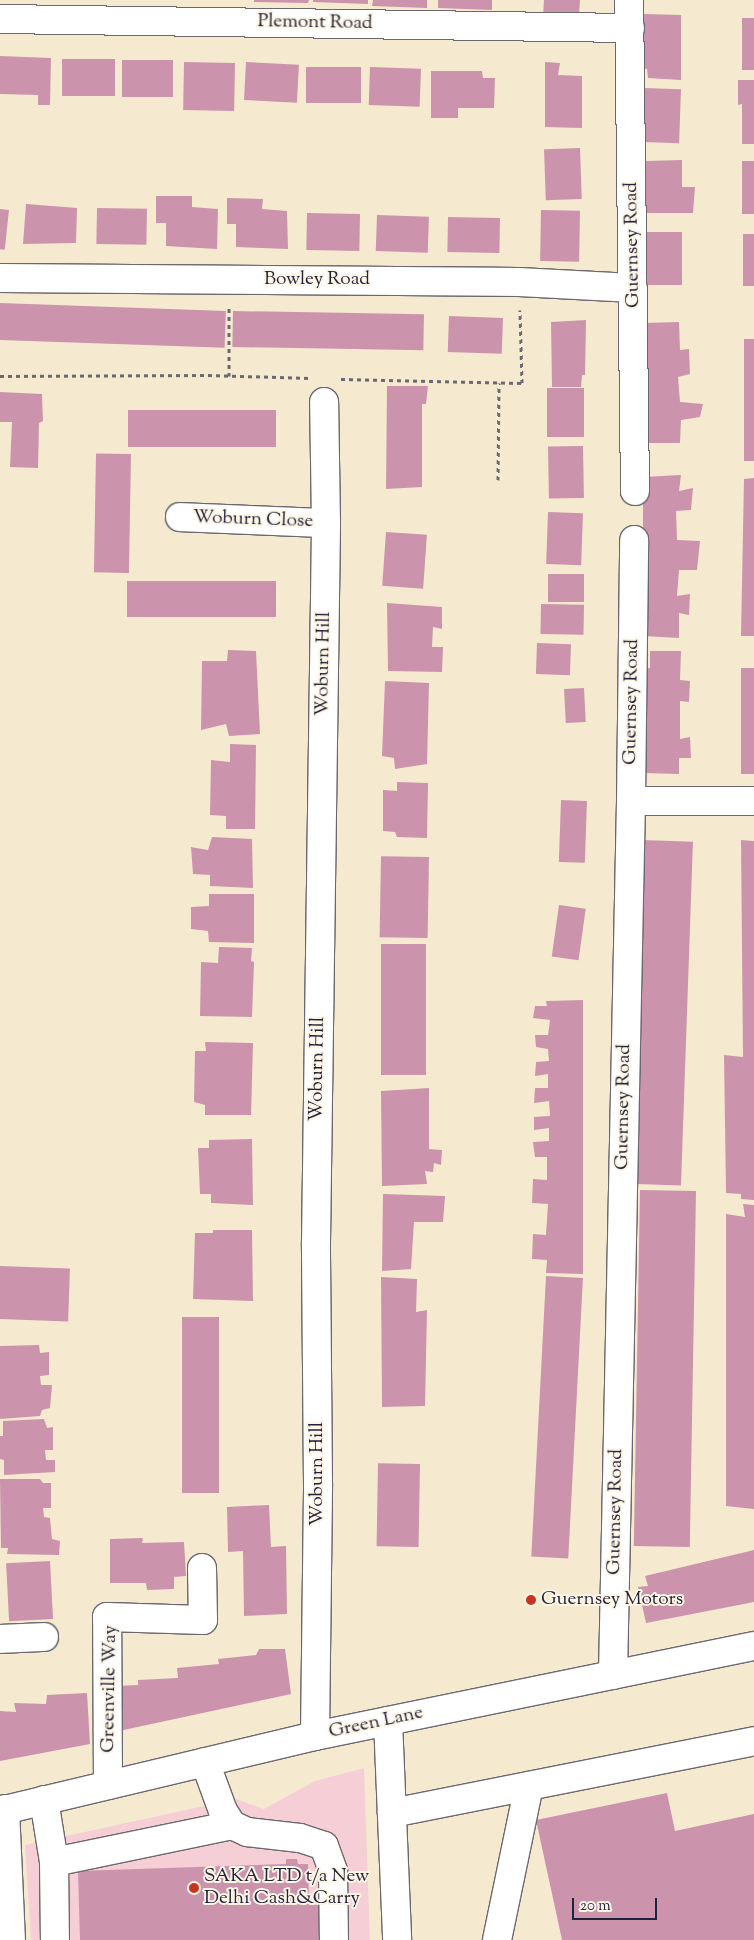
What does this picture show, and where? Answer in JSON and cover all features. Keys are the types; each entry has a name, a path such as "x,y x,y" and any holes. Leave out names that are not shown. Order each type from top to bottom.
{"street":[{"name":"Guernsey Road","path":"629,0 635,491"},
{"name":"Plemont Road","path":"0,19 630,28"},
{"name":"Bowley Road","path":"0,278 519,282 633,288"},
{"name":"Woburn Hill","path":"315,1736 318,1483 316,1242 326,523 325,386"},
{"name":"Woburn Close","path":"180,517 326,523"},
{"name":"Guernsey Road","path":"613,1675 631,801 634,540"},
{"path":"631,801 754,802"},
{"name":"Greenville Way","path":"108,1785 107,1618 203,1620 202,1568"},
{"path":"0,1639 44,1637"},
{"name":"Green Lane","path":"3,1810 388,1720 754,1646"},
{"path":"388,1720 397,1940"},
{"path":"392,1813 754,1741"},
{"path":"204,1762 222,1811 232,1825 247,1832 300,1838 324,1846 333,1871 334,1940"},
{"path":"497,1940 529,1786"},
{"path":"44,1800 54,1862 56,1940"},
{"path":"3,1810 11,1940"},
{"path":"54,1862 232,1825"}],"path":[{"path":"229,280 229,376"},
{"path":"0,376 229,376 325,386 522,383 519,282"},
{"path":"498,480 499,383"}],"shaded area":[{"path":"364,1768 370,1940 31,1940 25,1845 236,1799 264,1809 315,1781"}],"building":[{"path":"254,0 309,0 308,3 254,2"},
{"path":"313,0 368,0 368,4 313,2"},
{"path":"373,0 427,0 427,8 372,6"},
{"path":"438,0 492,0 492,10 438,8"},
{"path":"544,0 580,0 579,15 543,17"},
{"path":"644,14 681,15 681,80 648,78 647,69 644,69"},
{"path":"742,18 754,18 754,70 742,70"},
{"path":"0,56 51,58 50,105 38,105 38,95 0,94"},
{"path":"62,59 115,59 115,96 62,96"},
{"path":"122,60 173,60 173,97 122,97"},
{"path":"184,62 235,63 234,111 183,110"},
{"path":"246,62 299,65 297,103 244,100"},
{"path":"545,62 560,63 558,75 582,76 582,128 545,127"},
{"path":"306,67 361,67 361,103 306,103"},
{"path":"370,67 421,69 420,107 369,105"},
{"path":"431,71 482,71 483,78 495,78 494,108 458,108 458,118 431,118"},
{"path":"738,80 754,80 754,144 742,144 742,104 738,105"},
{"path":"644,88 681,89 679,143 642,142"},
{"path":"580,148 582,199 546,200 544,149"},
{"path":"682,160 682,187 695,187 693,213 645,213 645,161"},
{"path":"742,161 754,161 754,214 742,214"},
{"path":"156,196 192,196 192,207 218,209 217,249 166,246 166,223 156,223"},
{"path":"227,198 263,199 262,209 287,211 288,249 236,247 236,224 227,224"},
{"path":"26,204 77,208 76,243 23,244"},
{"path":"97,208 147,209 146,245 96,244"},
{"path":"0,209 9,210 5,250 0,249"},
{"path":"541,210 580,211 579,262 540,261"},
{"path":"307,213 360,214 359,251 306,250"},
{"path":"377,215 429,217 428,253 376,251"},
{"path":"448,217 500,218 499,253 447,252"},
{"path":"643,232 682,232 682,285 643,285"},
{"path":"743,234 754,234 754,286 743,286"},
{"path":"0,303 226,311 225,348 0,340"},
{"path":"233,311 424,314 423,350 232,347"},
{"path":"449,316 503,318 502,354 448,352"},
{"path":"586,320 585,375 582,375 581,387 552,387 551,322"},
{"path":"679,322 680,350 689,349 690,374 678,377 680,402 703,404 700,417 681,420 680,443 645,443 644,323"},
{"path":"744,339 754,339 754,461 744,461"},
{"path":"387,386 428,386 426,404 422,404 422,487 386,489"},
{"path":"547,388 584,388 584,437 547,437"},
{"path":"0,392 42,394 43,421 39,423 38,468 10,467 12,422 0,422"},
{"path":"128,410 276,410 276,447 128,447"},
{"path":"583,446 584,498 549,499 548,447"},
{"path":"96,453 131,454 129,573 94,572"},
{"path":"681,475 679,491 693,488 691,510 676,511 677,540 700,541 697,570 679,570 677,596 690,594 689,615 679,613 679,638 643,636 643,477"},
{"path":"754,478 754,636 741,636 744,479"},
{"path":"548,512 583,513 581,565 546,564"},
{"path":"386,532 427,535 423,589 382,586"},
{"path":"548,574 584,574 584,602 548,602"},
{"path":"127,581 276,581 276,617 127,617"},
{"path":"387,603 442,607 442,629 433,627 432,647 443,647 442,672 388,671"},
{"path":"541,604 584,605 583,635 540,634"},
{"path":"537,643 571,644 570,675 536,674"},
{"path":"228,650 256,651 260,734 229,736 226,724 201,730 202,661 227,661"},
{"path":"650,651 681,651 680,680 690,681 689,702 680,701 680,739 690,737 691,758 679,758 679,774 643,773 642,669 650,668"},
{"path":"741,668 754,668 754,774 741,774"},
{"path":"385,681 429,683 427,764 395,769 394,758 382,756"},
{"path":"584,688 586,722 566,723 564,689"},
{"path":"230,744 256,745 255,829 226,829 226,816 210,815 211,760 230,762"},
{"path":"397,782 428,783 427,838 397,837 395,832 383,831 383,790 397,791"},
{"path":"561,800 587,801 585,863 559,862"},
{"path":"212,837 252,839 253,888 210,886 210,875 193,874 191,847 208,850"},
{"path":"642,840 693,842 681,1186 630,1184"},
{"path":"741,840 754,841 754,1200 741,1199 741,1194 726,1193 724,1055 743,1057"},
{"path":"381,856 429,857 428,938 380,937"},
{"path":"209,894 254,894 254,943 209,942 208,931 191,929 191,907 209,906"},
{"path":"559,905 586,909 579,960 552,956"},
{"path":"381,944 426,944 426,1075 381,1075"},
{"path":"219,947 252,948 251,961 254,962 252,1017 200,1016 201,962 218,963"},
{"path":"583,1000 583,1274 546,1273 547,1260 532,1259 533,1234 546,1235 548,1204 532,1203 533,1179 547,1180 547,1157 535,1157 533,1142 549,1141 549,1128 534,1130 534,1117 550,1116 549,1101 534,1103 535,1088 548,1088 548,1074 535,1076 536,1062 549,1061 548,1049 536,1047 535,1035 548,1035 550,1020 533,1018 535,1006 547,1006 546,1001"},
{"path":"205,1042 253,1043 251,1115 205,1115 205,1105 194,1102 195,1051 206,1051"},
{"path":"429,1088 429,1149 442,1150 441,1165 434,1163 433,1172 425,1171 427,1184 382,1186 381,1091"},
{"path":"252,1139 253,1205 211,1203 211,1194 200,1194 198,1148 209,1148 209,1140"},
{"path":"640,1190 696,1191 690,1547 634,1546"},
{"path":"383,1194 445,1196 443,1222 414,1222 411,1269 382,1271"},
{"path":"743,1204 754,1205 754,1509 726,1506 726,1214 745,1217"},
{"path":"213,1230 252,1230 253,1301 193,1299 195,1233 213,1233"},
{"path":"0,1266 70,1268 68,1321 0,1319"},
{"path":"546,1276 583,1278 568,1559 531,1557"},
{"path":"381,1277 417,1279 416,1312 427,1310 425,1406 382,1407"},
{"path":"182,1317 219,1317 219,1493 182,1493"},
{"path":"39,1345 40,1353 49,1352 49,1375 40,1376 41,1385 52,1385 50,1408 42,1410 40,1416 0,1419 0,1346"},
{"path":"44,1419 47,1428 53,1427 53,1450 45,1450 46,1460 55,1460 55,1472 4,1475 4,1460 0,1459 0,1436 3,1436 3,1421"},
{"path":"378,1463 420,1464 419,1547 377,1546"},
{"path":"0,1479 40,1479 43,1483 51,1483 51,1508 43,1508 44,1517 50,1518 52,1539 60,1541 59,1555 7,1554 8,1548 1,1548"},
{"path":"269,1505 271,1547 286,1546 287,1614 244,1616 243,1551 228,1552 227,1507"},
{"path":"143,1538 142,1543 184,1542 186,1576 174,1577 174,1589 147,1590 146,1583 110,1583 110,1539"},
{"path":"754,1550 754,1602 646,1623 638,1587 648,1586 645,1576"},
{"path":"50,1561 53,1619 9,1621 6,1563"},
{"path":"259,1649 285,1649 291,1694 119,1731 116,1686 138,1685 138,1680 178,1678 177,1668 219,1664 218,1659 256,1655"},
{"path":"87,1693 90,1744 0,1761 0,1711 16,1712 14,1703 46,1704 47,1695"},
{"path":"667,1793 675,1831 754,1814 754,1940 562,1940 536,1820"},
{"name":"SAKA LTD t/a New Delhi Cash&Carry","path":"286,1859 297,1859 298,1864 308,1864 309,1905 325,1905 326,1940 80,1940 78,1871 286,1864"}],"place":[{"name":"Guernsey Motors","path":"531,1600"},
{"name":"SAKA LTD t/a New Delhi Cash&Carry","path":"194,1888"}]}
